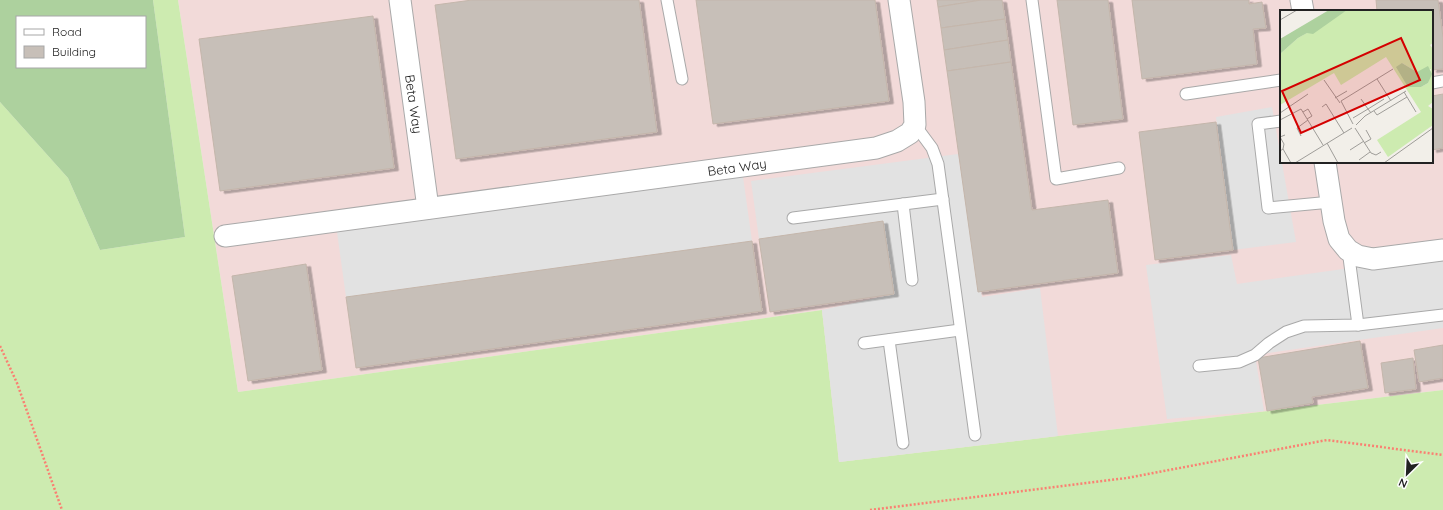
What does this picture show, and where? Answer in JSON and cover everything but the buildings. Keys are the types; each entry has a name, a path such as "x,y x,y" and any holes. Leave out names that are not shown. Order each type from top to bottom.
{"street":[{"name":"Beta Way","path":"400,0 428,208"},
{"path":"899,0 914,102 915,125"},
{"path":"1301,0 1303,10"},
{"name":"Beta Way","path":"225,236 876,148 897,141 910,133 915,125"},
{"path":"1325,163 1331,202 1339,239 1348,250 1358,256 1373,259 1443,250"}],"lane":[{"path":"667,0 682,79"},
{"path":"1032,0 1056,179 1119,168"},
{"path":"1186,94 1280,80"},
{"path":"1433,83 1443,81"},
{"path":"1280,121 1258,124 1268,208 1331,202"},
{"path":"915,125 932,148 938,164 975,435"},
{"path":"793,218 943,199"},
{"path":"903,204 912,280"},
{"path":"1348,250 1358,325"},
{"path":"1199,366 1239,362 1255,355 1269,343 1286,332 1304,326 1358,325 1443,315"},
{"path":"864,343 960,330"},
{"path":"889,340 903,443"}],"path":[{"path":"0,346 18,383 62,510"},
{"path":"870,510 1127,478 1327,440 1443,456"}],"shaded area":[{"path":"178,0 1443,0 1443,390 839,462 822,310 238,392"},
{"path":"1272,107 1280,152 1280,163 1282,163 1296,242 1233,250 1216,117"},
{"path":"958,154 982,297 1040,288 1058,436 839,462 822,310 894,294 883,222 759,239 751,181"},
{"path":"743,177 752,241 346,297 337,232"},
{"path":"1231,255 1237,284 1443,255 1443,328 1255,355 1264,411 1167,419 1146,265"}],"green space":[{"path":"0,0 153,0 185,237 100,250 68,178 0,102"},
{"path":"153,0 178,0 238,392 822,310 839,462 1443,390 1443,510 0,510 0,102 68,178 100,250 185,237"}]}
